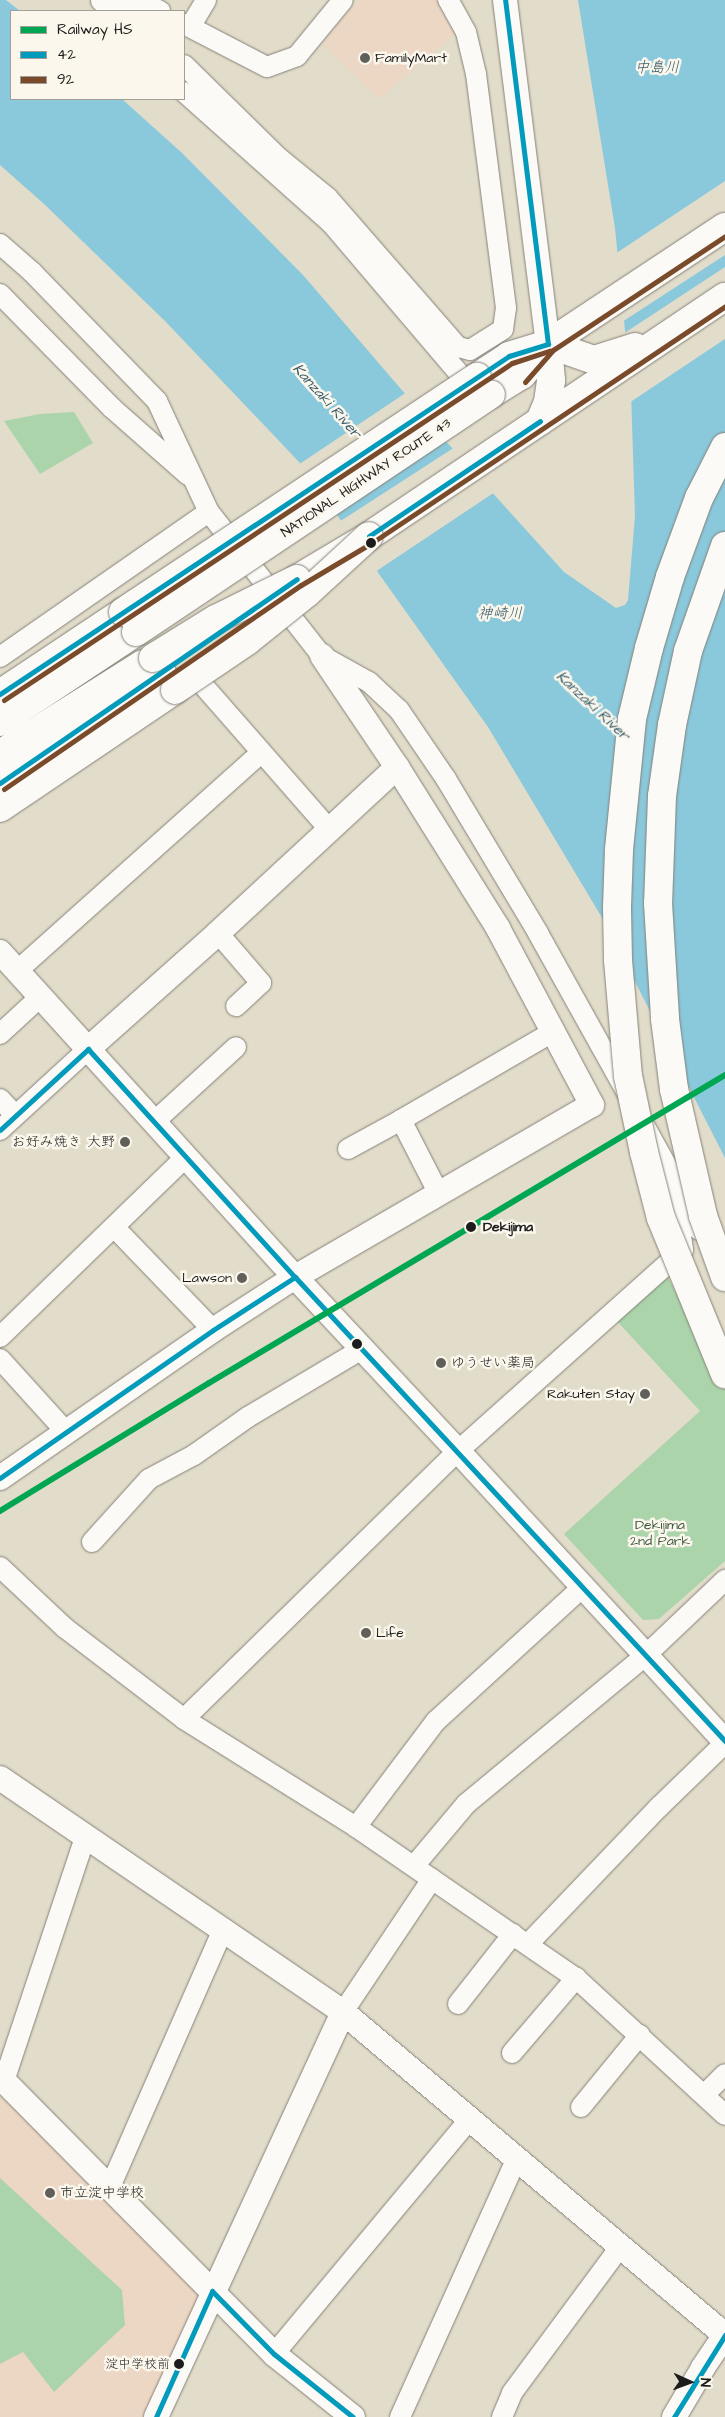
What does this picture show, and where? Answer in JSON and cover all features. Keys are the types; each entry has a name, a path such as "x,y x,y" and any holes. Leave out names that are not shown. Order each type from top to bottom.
{"highway":[{"name":"NATIONAL HIGHWAY ROUTE 43","path":"0,722 522,375 548,344 725,227"},
{"path":"0,754 216,619 297,579 369,536 725,297"},
{"path":"0,694 508,356 548,344 594,360 664,338"},
{"path":"540,421 548,402 551,380 548,344"},
{"path":"725,447 699,498 670,576 649,648 632,719 619,850 617,908 618,960 628,1076 644,1152 662,1218 697,1310 725,1374"},
{"path":"0,783 177,680 247,642 292,605 369,536"},
{"path":"725,546 688,651 672,726 662,796 658,904 664,1010 674,1089 703,1216 725,1277"},
{"path":"0,808 177,680 297,579"}],"street":[{"path":"206,0 187,26 267,67 297,56 343,0"},
{"path":"185,66 279,158 328,198 458,347 470,350 503,329 506,308 476,74 466,32 448,0"},
{"path":"505,0 548,344"},
{"path":"112,7 146,4 158,10"},
{"path":"185,93 331,223 467,384"},
{"path":"0,244 32,272 157,401 209,512 322,656 397,767 498,928 592,1105 295,1278 213,1330 68,1433 0,1478"},
{"path":"0,294 112,408 193,480"},
{"path":"0,657 209,512"},
{"path":"322,656 369,682 399,710 446,779 538,933 725,1273"},
{"path":"177,680 261,753 329,829"},
{"path":"17,971 261,753"},
{"path":"0,1130 218,933 397,767"},
{"path":"218,933 261,983 236,1006"},
{"path":"0,952 295,1278 584,1586 725,1742 520,1939 458,2004"},
{"path":"0,1034 40,997"},
{"path":"348,1149 402,1120 553,1032"},
{"path":"154,1122 236,1047"},
{"path":"0,1099 15,1116"},
{"path":"402,1120 440,1194"},
{"path":"0,1337 186,1157"},
{"path":"184,1719 458,1451 684,1250 673,1178"},
{"path":"114,1227 213,1330"},
{"path":"92,1542 149,1479 194,1456 248,1417 362,1349"},
{"path":"0,1359 68,1433"},
{"path":"0,1567 65,1628 184,1719 356,1827 576,1978 705,2094 725,2115"},
{"path":"414,1866 466,1804 646,1654 725,1580"},
{"path":"356,1827 436,1721 584,1586"},
{"path":"0,1778 343,2012 725,2336 703,2368 674,2417"},
{"path":"86,1835 1,2081 110,2187 274,2354 353,2417"},
{"path":"156,2417 212,2291 343,2012 432,1879"},
{"path":"110,2187 223,1929"},
{"path":"512,2053 576,1978"},
{"path":"581,2107 640,2035"},
{"path":"705,2094 725,2074"},
{"path":"274,2354 470,2119"},
{"path":"400,2417 517,2158"},
{"path":"502,2417 512,2393 620,2247"}],"shaded area":[{"path":"360,0 440,0 459,31 379,99 323,45 345,15"},
{"name":"市立淀中学校","path":"0,2100 5,2100 195,2286 196,2301 144,2417 0,2417"}],"green space":[{"path":"74,412 93,443 40,474 4,421 40,414"},
{"name":"Dekijima 2nd Park","path":"666,1274 725,1384 725,1561 659,1619 643,1620 564,1534 700,1411 615,1319"},
{"path":"0,2178 122,2290 125,2325 54,2392 23,2352 0,2364"}],"water":[{"path":"0,0 6,0 19,10 10,10 10,100 123,100 182,153 303,275 443,438 564,572 616,608 625,605 628,600 635,516 631,392 615,228 578,0 725,0 725,1158 604,921 488,727 300,463 165,321 43,203 0,165"}],"pier":[{"path":"725,181 725,255 622,322 615,254"},
{"path":"725,267 725,339 629,403 623,334"},
{"path":"407,392 448,439 333,514 298,465"},
{"path":"455,447 495,492 375,572 339,522"}],"rail line":[{"name":"HS","path":"0,1511 209,1383 725,1075"}],"transit line":[{"name":"42","path":"0,694 509,356 548,344 505,0"},
{"name":"92","path":"525,382 553,350 725,236"},
{"name":"92","path":"4,789 301,585 373,542 725,306"},
{"name":"92","path":"4,700 512,363 550,351"},
{"name":"42","path":"369,536 540,421"},
{"name":"42","path":"0,783 297,579"},
{"name":"42","path":"0,1130 88,1049 295,1277 725,1741"},
{"name":"42","path":"0,1478 213,1330 295,1277"},
{"name":"42","path":"156,2417 212,2291 274,2354 353,2417"},
{"name":"42","path":"674,2417 725,2335"}],"place":[{"name":"FamilyMart","path":"365,58"},
{"name":"お好み焼き 大野","path":"125,1142"},
{"name":"Dekijima","path":"471,1227"},
{"name":"Lawson","path":"242,1278"},
{"name":"ゆうせい薬局","path":"441,1363"},
{"name":"Rakuten Stay","path":"645,1394"},
{"name":"Life","path":"366,1633"},
{"name":"市立淀中学校","path":"50,2193"},
{"name":"淀中学校前","path":"179,2364"}],"water label":[{"name":"中島川","path":"657,68"},
{"name":"Kanzaki River","path":"327,401"},
{"name":"神崎川","path":"500,614"},
{"name":"Kanzaki River","path":"593,706"}]}
